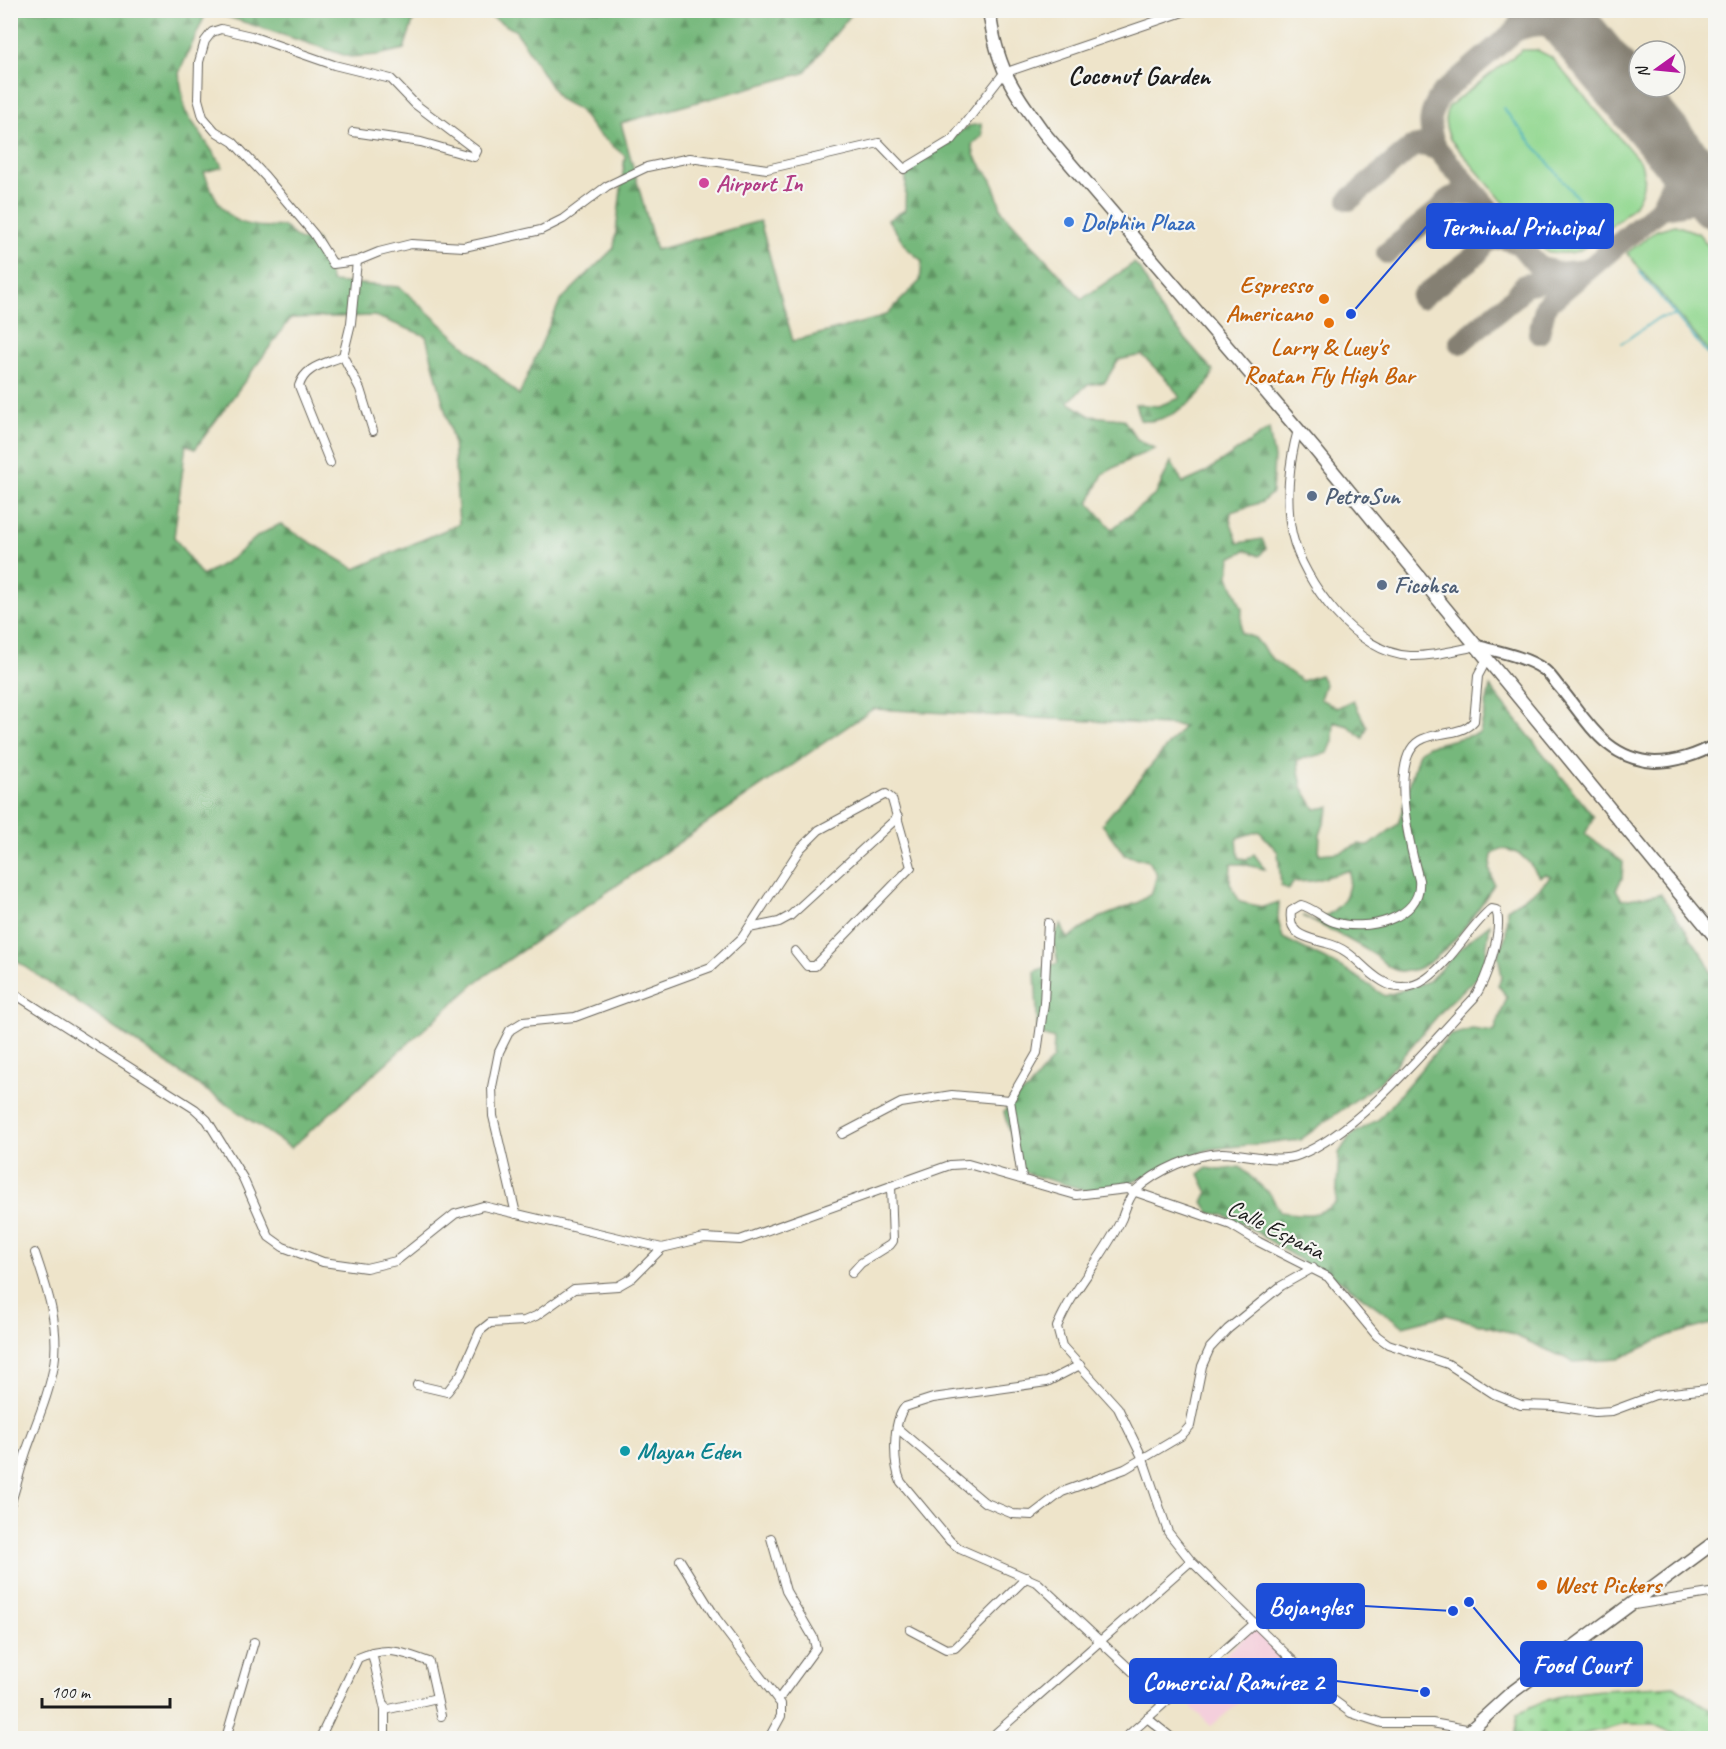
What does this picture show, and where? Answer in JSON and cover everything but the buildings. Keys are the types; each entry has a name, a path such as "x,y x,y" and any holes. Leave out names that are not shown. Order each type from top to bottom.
{"main road":[{"path":"989,10 998,60 1010,86 1044,133 1298,430 1716,938"},
{"path":"1462,1738 1511,1693 1716,1541"}],"street":[{"path":"353,132 421,142 474,157 477,151 415,104 391,79 334,65 251,36 221,29 212,32 205,41 199,62 198,99 203,117 215,131 233,142 264,176 314,234 333,264 357,261 379,252 411,244 464,247 541,230 563,219 617,181 647,167 690,158 768,169 879,143 904,169 952,140 1004,72 1190,10"},
{"path":"357,261 351,322 343,356 360,390 373,431"},
{"path":"330,463 299,386 302,376 309,369 343,356"},
{"path":"1298,430 1291,457 1289,495 1292,535 1308,575 1332,610 1365,639 1385,650 1409,656 1478,646 1544,669 1598,736 1617,752 1637,761 1661,762 1686,758 1716,744"},
{"path":"1472,1730 1432,1723 1382,1723 1351,1713 1332,1699 1191,1561 1168,1532 1143,1459 1118,1408 1062,1346 1057,1327 1076,1293 1104,1252 1134,1191 1193,1158 1222,1153 1286,1159 1310,1149 1348,1125 1377,1098 1474,998 1484,983 1498,924 1496,910 1491,909 1484,914 1457,950 1438,969 1408,987 1394,987 1381,981 1342,947 1300,936 1293,930 1290,919 1292,911 1301,905 1340,923 1389,921 1416,900 1420,890 1406,815 1404,767 1413,745 1423,739 1462,730 1474,721 1478,676 1487,659"},
{"path":"516,1214 493,1116 492,1087 499,1052 510,1030 523,1022 575,1017 711,967 749,928 801,849 819,830 886,794 892,799 898,816 911,867 815,966 807,966 795,951"},
{"path":"749,928 779,922 790,916 898,816"},
{"path":"1023,1179 1010,1100 1037,1053 1044,1003 1048,922"},
{"path":"10,991 195,1109 207,1120 243,1178 268,1237 283,1247 323,1262 366,1268 396,1262 439,1225 471,1208 483,1206 662,1248 704,1238 740,1240 753,1238 950,1166 968,1164 1076,1195 1119,1189 1134,1191"},
{"path":"842,1134 901,1103 952,1095 1010,1100"},
{"path":"852,1273 861,1263 893,1241 891,1186"},
{"name":"Calle España","path":"1134,1191 1231,1225 1258,1242 1313,1268 1328,1277 1377,1336 1388,1344 1448,1364 1494,1394 1521,1406 1556,1406 1595,1412 1612,1411 1655,1395 1716,1388"},
{"path":"417,1385 447,1392 461,1374 480,1331 490,1323 524,1321 536,1316 574,1289 618,1286 633,1278 662,1248"},
{"path":"10,1505 25,1454 45,1402 54,1364 55,1340 50,1296 35,1252"},
{"path":"897,1428 984,1502 1023,1515 1032,1515 1062,1492 1110,1476 1181,1436 1190,1426 1202,1366 1210,1348 1228,1329 1281,1287 1313,1268"},
{"path":"1080,1365 1047,1382 933,1398 904,1407 897,1428 896,1472 901,1482 950,1541 960,1549 1038,1583 1133,1672 1162,1704"},
{"path":"771,1538 786,1591 813,1637 816,1648 778,1700"},
{"path":"680,1560 716,1618 778,1700 781,1716 769,1738"},
{"path":"996,1733 1191,1561"},
{"path":"910,1630 946,1649 955,1648 1027,1577"},
{"path":"1629,1605 1716,1592"},
{"path":"1125,1738 1255,1623"},
{"path":"226,1738 254,1642"},
{"path":"320,1738 358,1658 380,1650 400,1652 429,1662 441,1716"},
{"path":"372,1653 385,1710 385,1738"},
{"path":"385,1710 437,1698"},
{"path":"1147,1718 1172,1738"}],"shaded area":[{"path":"1254,1628 1288,1662 1211,1726 1180,1696"}],"green space":[{"path":"10,11 207,11 179,73 185,111 223,167 204,172 210,187 224,209 232,217 253,226 283,226 300,240 316,239 332,282 400,287 519,395 560,301 614,248 625,156 595,131 579,110 559,99 516,31 481,11 854,11 804,73 621,123 656,250 760,221 793,341 875,319 887,314 920,281 922,261 908,249 888,220 905,210 906,176 913,167 968,126 981,124 982,136 972,145 975,157 992,180 1002,211 1082,299 1134,263 1142,272 1159,308 1213,371 1209,381 1194,399 1161,419 1140,420 1135,404 1158,406 1180,398 1170,383 1142,355 1118,360 1105,382 1087,385 1068,402 1090,416 1123,419 1137,439 1155,449 1130,459 1103,474 1089,503 1112,529 1156,494 1171,462 1183,483 1203,474 1269,429 1274,458 1272,493 1262,502 1231,512 1230,520 1238,543 1262,539 1266,548 1259,556 1246,550 1231,558 1229,576 1242,609 1241,633 1255,638 1272,659 1302,681 1320,675 1325,684 1320,699 1337,708 1353,700 1367,727 1363,738 1348,726 1334,722 1333,741 1328,753 1297,760 1302,787 1315,809 1330,807 1320,835 1319,854 1341,852 1359,844 1369,846 1398,824 1419,752 1428,746 1480,733 1490,687 1594,817 1585,834 1623,862 1622,879 1616,889 1622,900 1661,894 1706,960 1716,987 1715,1323 1670,1335 1618,1359 1574,1362 1505,1331 1446,1315 1403,1326 1328,1272 1306,1264 1244,1224 1224,1215 1210,1213 1203,1202 1208,1193 1199,1174 1207,1168 1220,1170 1240,1167 1271,1195 1280,1212 1310,1214 1323,1211 1336,1202 1339,1153 1350,1136 1379,1119 1449,1036 1472,1029 1494,1032 1507,997 1498,985 1502,977 1498,955 1506,935 1507,909 1538,889 1551,876 1545,874 1539,877 1524,858 1508,850 1501,849 1492,855 1490,870 1494,884 1451,944 1421,967 1406,971 1391,968 1359,945 1303,916 1317,922 1333,911 1346,895 1350,870 1313,881 1294,882 1288,890 1281,885 1278,852 1259,831 1237,838 1239,858 1247,859 1254,854 1265,869 1231,864 1230,883 1240,902 1263,907 1279,902 1278,919 1283,938 1345,969 1385,996 1429,981 1469,940 1490,924 1483,972 1448,1004 1380,1082 1300,1140 1209,1149 1119,1187 1088,1191 1019,1171 1004,1112 1017,1096 1028,1090 1053,1058 1054,1039 1038,1034 1035,971 1058,963 1053,938 1061,924 1067,939 1099,918 1137,903 1152,893 1157,874 1149,861 1125,855 1102,824 1184,726 873,709 479,980 291,1148 11,957","holes":["375,316 426,336 453,441 459,524 355,569 280,524 259,535 231,559 202,576 174,537 186,444 195,449 291,318"]},
{"path":"210,11 424,11 413,21 404,49 378,55 350,57"},
{"path":"1522,50 1537,50 1551,57 1641,163 1643,186 1640,196 1628,212 1587,246 1574,252 1545,251 1450,139 1447,130 1445,118 1449,106"},
{"path":"1675,225 1698,233 1715,254 1715,359 1627,253 1657,230"},
{"path":"1674,1686 1715,1713 1715,1738 1682,1738 1653,1724 1627,1724 1566,1738 1514,1738 1518,1714 1536,1704 1554,1698 1594,1691"}],"waterway":[{"path":"1503,108 1589,212"},
{"path":"1639,271 1716,364"},
{"path":"1622,343 1658,318 1675,316"}],"taxiway":[{"path":"1460,343 1515,297 1524,285 1569,277 1587,270 1557,273 1537,265 1437,149 1430,128 1434,107 1442,93 1515,31 1526,10"},
{"path":"1515,31 1541,25 1557,27 1581,38"},
{"path":"1539,333 1546,305 1660,209 1673,181 1673,165 1663,139"},
{"path":"1349,200 1412,147 1422,145 1437,149"},
{"path":"1387,253 1450,198 1458,195 1477,196"},
{"path":"1660,209 1693,203 1716,209"},
{"path":"1421,298 1477,254 1487,242 1501,238 1516,243"}],"runway":[{"path":"1558,10 1716,201"}],"place":[{"name":"Airport In","path":"704,183"},
{"name":"Dolphin Plaza","path":"1069,222"},
{"name":"Espresso Americano","path":"1324,299"},
{"name":"Terminal Principal","path":"1351,314"},
{"name":"Larry & Luey's Roatan Fly High Bar","path":"1329,323"},
{"name":"PetroSun","path":"1312,496"},
{"name":"Ficohsa","path":"1382,585"},
{"name":"Mayan Eden","path":"625,1451"},
{"name":"West Pickers","path":"1542,1585"},
{"name":"Food Court","path":"1469,1602"},
{"name":"Bojangles","path":"1453,1611"},
{"name":"Comercial Ramírez 2","path":"1425,1692"}],"district":[{"name":"Coconut Garden","path":"1139,75"}]}
